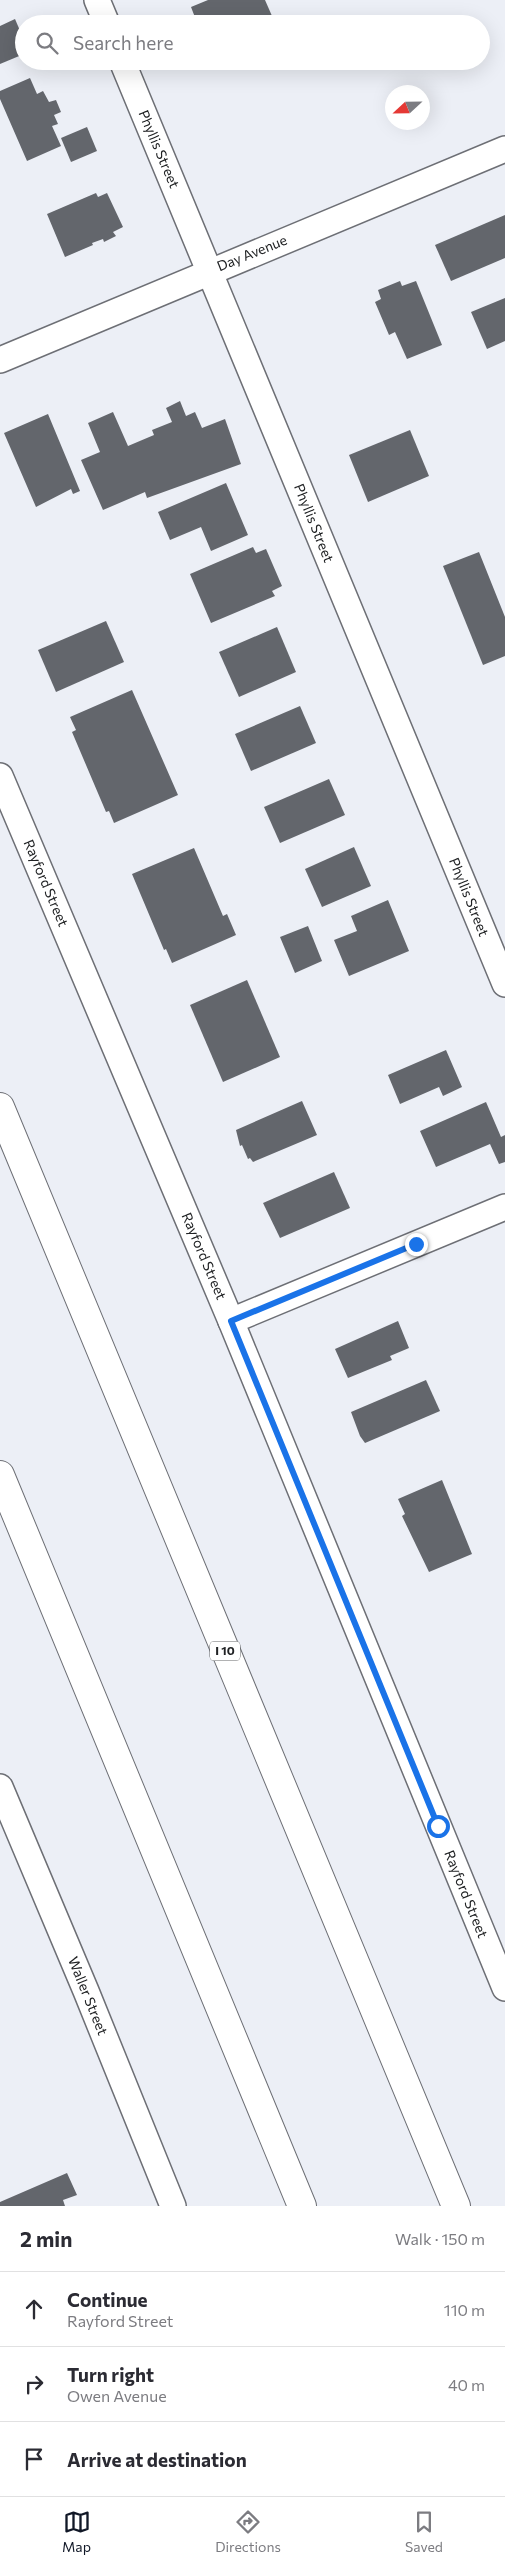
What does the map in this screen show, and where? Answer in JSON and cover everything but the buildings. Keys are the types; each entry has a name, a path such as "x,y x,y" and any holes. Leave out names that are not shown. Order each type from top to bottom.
{"highway":[{"name":"I 10","path":"0,1107 453,2200"},
{"path":"0,1475 302,2206"}],"street":[{"path":"97,0 103,15"},
{"name":"Phyllis Street","path":"126,70 505,984"},
{"name":"Day Avenue","path":"0,360 505,149"},
{"name":"Rayford Street","path":"0,776 231,1321 505,1988"},
{"path":"231,1321 505,1207"},
{"name":"Waller Street","path":"0,1787 86,1991 173,2206"}],"route":[{"path":"416,1244 231,1321 438,1826"}]}
